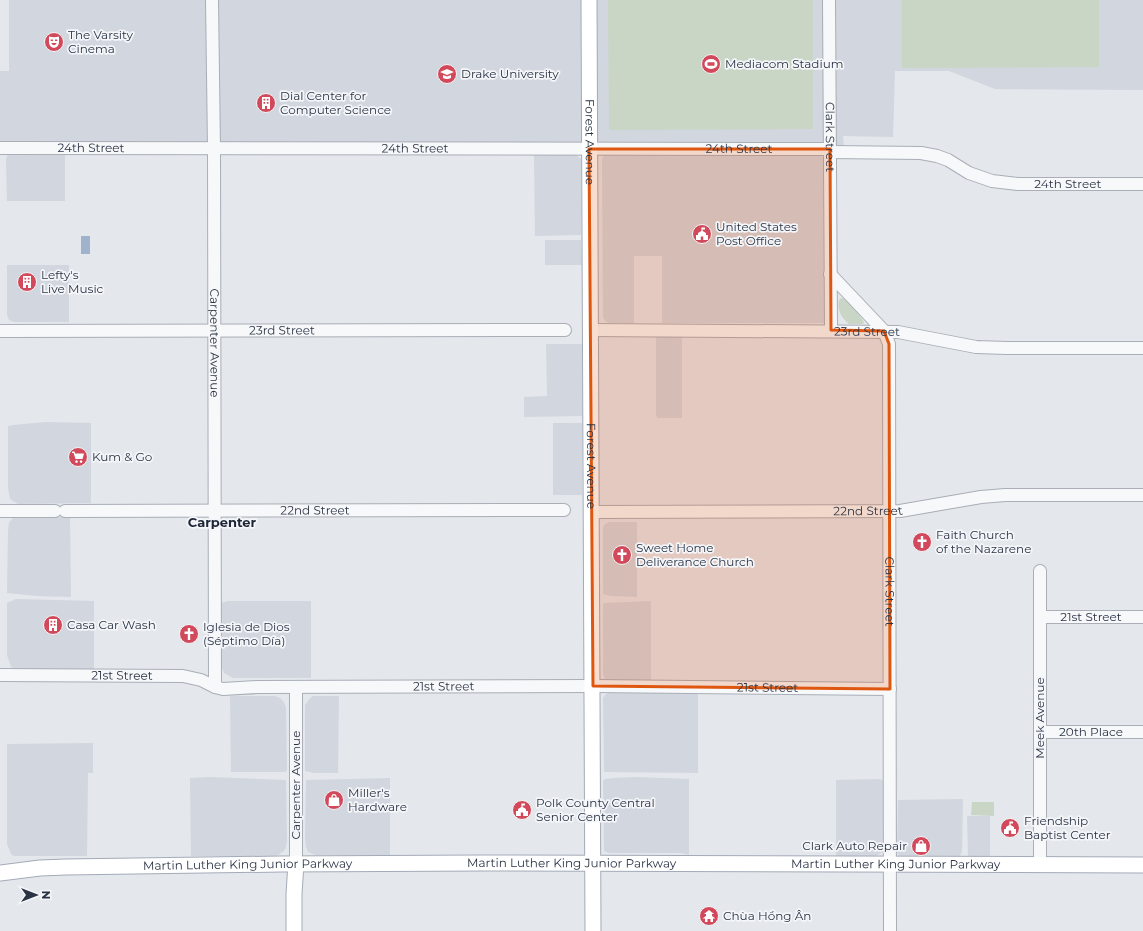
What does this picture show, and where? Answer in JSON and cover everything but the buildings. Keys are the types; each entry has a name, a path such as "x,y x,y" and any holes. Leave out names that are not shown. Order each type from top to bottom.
{"main road":[{"name":"Forest Avenue","path":"589,0 593,931"},
{"name":"Martin Luther King Junior Parkway","path":"0,873 40,868 66,867 296,864 593,863 1143,865"},
{"name":"Carpenter Avenue","path":"294,931 296,864"}],"street":[{"name":"Carpenter Avenue","path":"212,0 215,330 215,687"},
{"name":"Clark Street","path":"829,0 831,330"},
{"name":"24th Street","path":"0,148 589,149 921,153 948,160 969,173 992,181 1018,184 1143,184"},
{"name":"Clark Street","path":"830,274 884,331 889,344 890,931"},
{"name":"23rd Street","path":"0,330 565,330"},
{"name":"23rd Street","path":"590,330 884,331 898,332 976,347 1143,348"},
{"name":"22nd Street","path":"591,512 900,511 981,497 1004,495 1143,495"},
{"name":"22nd Street","path":"0,511 564,510"},
{"name":"Meek Avenue","path":"1040,571 1040,865"},
{"name":"21st Street","path":"1040,617 1143,617"},
{"name":"21st Street","path":"0,675 183,676 201,680 215,687 229,689 258,687 593,686 890,689"},
{"name":"Carpenter Avenue","path":"296,687 296,864"},
{"name":"20th Place","path":"1040,732 1143,732"}],"highlighted area":[{"path":"589,149 830,149 831,330 884,331 889,344 890,689 593,686"}],"shaded area":[{"name":"Drake University","path":"9,0 1143,0 1143,90 995,89 949,71 895,71 893,137 843,136 844,149 0,150 0,71 9,71"},
{"path":"10,154 65,155 65,201 7,201 6,160 7,156"},
{"path":"821,154 823,158 824,323 662,323 662,256 634,256 634,323 609,323 605,321 603,317 602,159 604,155"},
{"path":"534,155 576,155 581,159 580,235 535,236"},
{"path":"545,240 581,240 582,265 545,265"},
{"path":"7,265 69,265 69,322 14,322 9,320 7,315"},
{"path":"656,336 682,336 682,418 658,418 656,416"},
{"path":"546,344 582,344 582,416 524,417 524,397 547,396"},
{"path":"46,422 91,423 91,503 18,504 10,499 8,488 8,426"},
{"path":"553,423 582,423 582,495 553,495"},
{"path":"70,517 71,597 7,593 9,523 13,518"},
{"path":"609,522 637,522 637,597 611,596 603,594 603,527"},
{"path":"16,599 94,601 94,670 17,669 11,667 7,655 7,603"},
{"path":"228,601 311,601 311,678 233,678 224,673 221,665 221,603"},
{"path":"651,601 651,681 605,679 603,674 603,603"},
{"path":"608,693 698,693 698,773 604,772 603,698"},
{"path":"230,696 275,696 284,702 286,708 287,770 285,772 231,772"},
{"path":"313,696 339,696 338,773 314,773 305,771 305,705"},
{"path":"93,743 93,773 88,773 87,856 14,856 11,854 7,844 7,744"},
{"path":"209,777 286,780 287,840 284,851 274,856 191,856 190,778"},
{"path":"637,777 689,779 689,855 681,853 609,853 604,851 603,781 605,779"},
{"path":"390,778 390,855 316,855 308,852 305,839 306,780"},
{"path":"880,779 884,781 883,852 876,856 836,856 836,780"},
{"path":"963,799 962,851 960,856 899,856 897,852 898,800"},
{"path":"967,816 990,816 990,857 968,856"}],"green space":[{"name":"Mediacom Stadium","path":"608,0 813,0 813,129 609,130"},
{"path":"902,0 1099,0 1099,67 902,68"},
{"path":"841,298 847,301 854,308 864,322 863,324 849,324 844,319 840,314 839,307 839,300"},
{"path":"972,802 994,802 994,816 971,815"}],"water":[{"path":"81,236 90,236 90,254 81,254"}],"place":[{"name":"The Varsity Cinema","path":"54,42"},
{"name":"Mediacom Stadium","path":"711,64"},
{"name":"Drake University","path":"447,74"},
{"name":"Dial Center for Computer Science","path":"266,103"},
{"name":"United States Post Office","path":"702,234"},
{"name":"Lefty's Live Music","path":"27,282"},
{"name":"Kum & Go","path":"78,457"},
{"name":"Faith Church of the Nazarene","path":"922,542"},
{"name":"Sweet Home Deliverance Church","path":"622,555"},
{"name":"Casa Car Wash","path":"53,625"},
{"name":"Iglesia de Dios (Séptimo Día)","path":"189,634"},
{"name":"Miller's Hardware","path":"334,800"},
{"name":"Polk County Central Senior Center","path":"522,810"},
{"name":"Friendship Baptist Center","path":"1010,828"},
{"name":"Clark Auto Repair","path":"921,846"},
{"name":"Chùa Hồng Ân","path":"709,916"}],"district":[{"name":"Carpenter","path":"222,522"}]}
